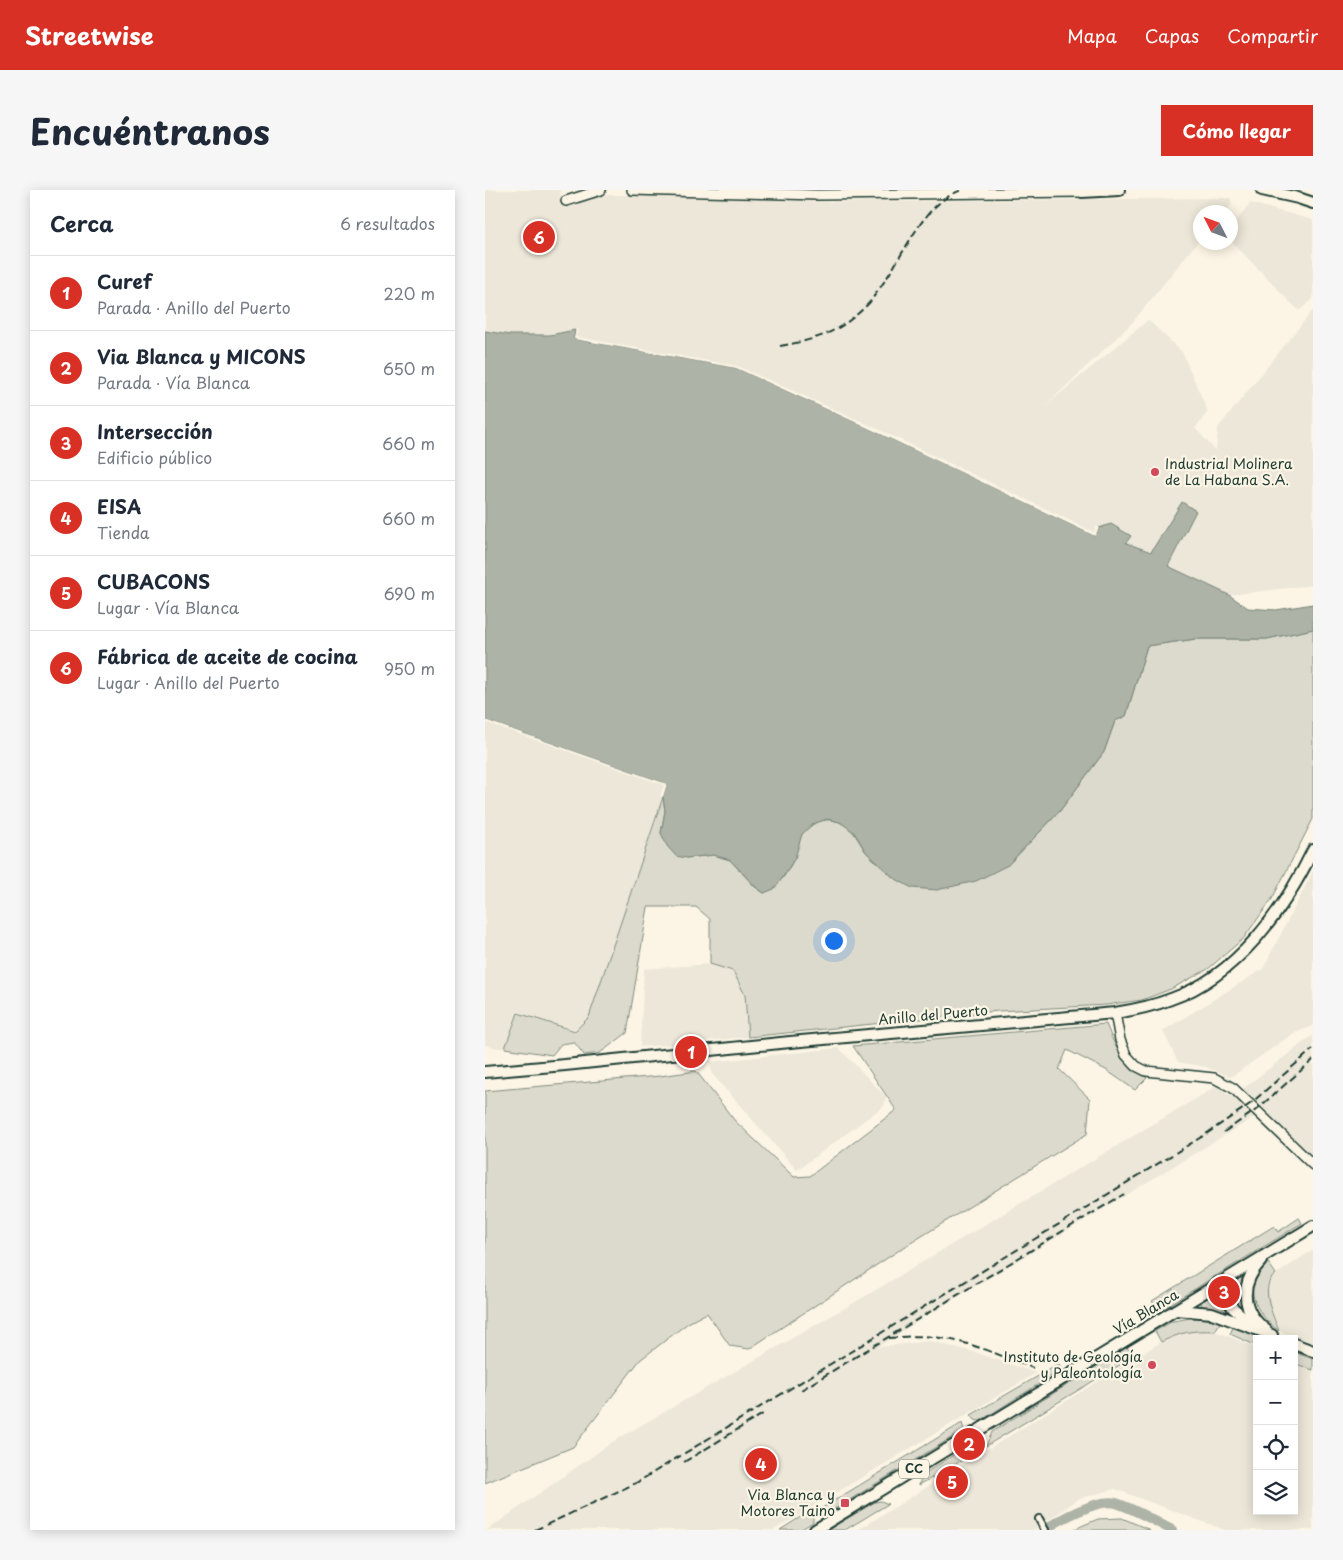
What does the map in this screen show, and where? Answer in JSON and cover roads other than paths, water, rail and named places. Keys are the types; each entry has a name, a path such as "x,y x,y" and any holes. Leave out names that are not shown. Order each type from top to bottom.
{"main road":[{"path":"1082,191 1119,190"},
{"path":"1262,190 1313,203"},
{"name":"Anillo del Puerto","path":"485,1072 565,1066 799,1041 1115,1014 1172,999 1191,990 1225,967 1248,947 1287,898 1313,850"},
{"name":"Vía Blanca","path":"815,1530 1313,1226"},
{"path":"1268,1254 1251,1272 1246,1289 1246,1300 1254,1318 1275,1335"},
{"path":"1218,1283 1238,1314 1274,1335"},
{"path":"1176,1310 1212,1313 1272,1335"},
{"path":"1298,1345 1313,1351"}],"street":[{"path":"566,201 601,190"},
{"path":"632,190 817,195 1082,191"},
{"path":"1115,1014 1125,1055 1136,1066 1146,1071 1214,1078 1233,1088 1313,1165"},
{"path":"1039,1519 1045,1530"}],"waterway":[{"path":"1045,1530 1079,1511 1109,1502 1130,1508 1172,1530"}],"railway":[{"path":"780,346 818,337 849,321 870,302 923,220 940,202 962,190"},
{"path":"535,1530 636,1483 1203,1136 1250,1104 1313,1049"},
{"path":"1224,1132 1256,1110 1313,1060"},
{"path":"801,1390 1124,1194"},
{"path":"889,1338 921,1336 958,1341 1033,1368"},
{"path":"684,1462 763,1414"}],"place":[{"name":"Fábrica de aceite de cocina","path":"539,237"},
{"name":"Industrial Molinera de La Habana S.A.","path":"1155,472"},
{"name":"Curef","path":"691,1052"},
{"name":"Intersección","path":"1224,1292"},
{"name":"Instituto de Geología y Paleontología","path":"1152,1365"},
{"name":"Via Blanca y MICONS","path":"969,1444"},
{"name":"EISA","path":"761,1464"},
{"name":"CUBACONS","path":"952,1482"},
{"name":"Via Blanca y Motores Taino","path":"845,1503"}]}
